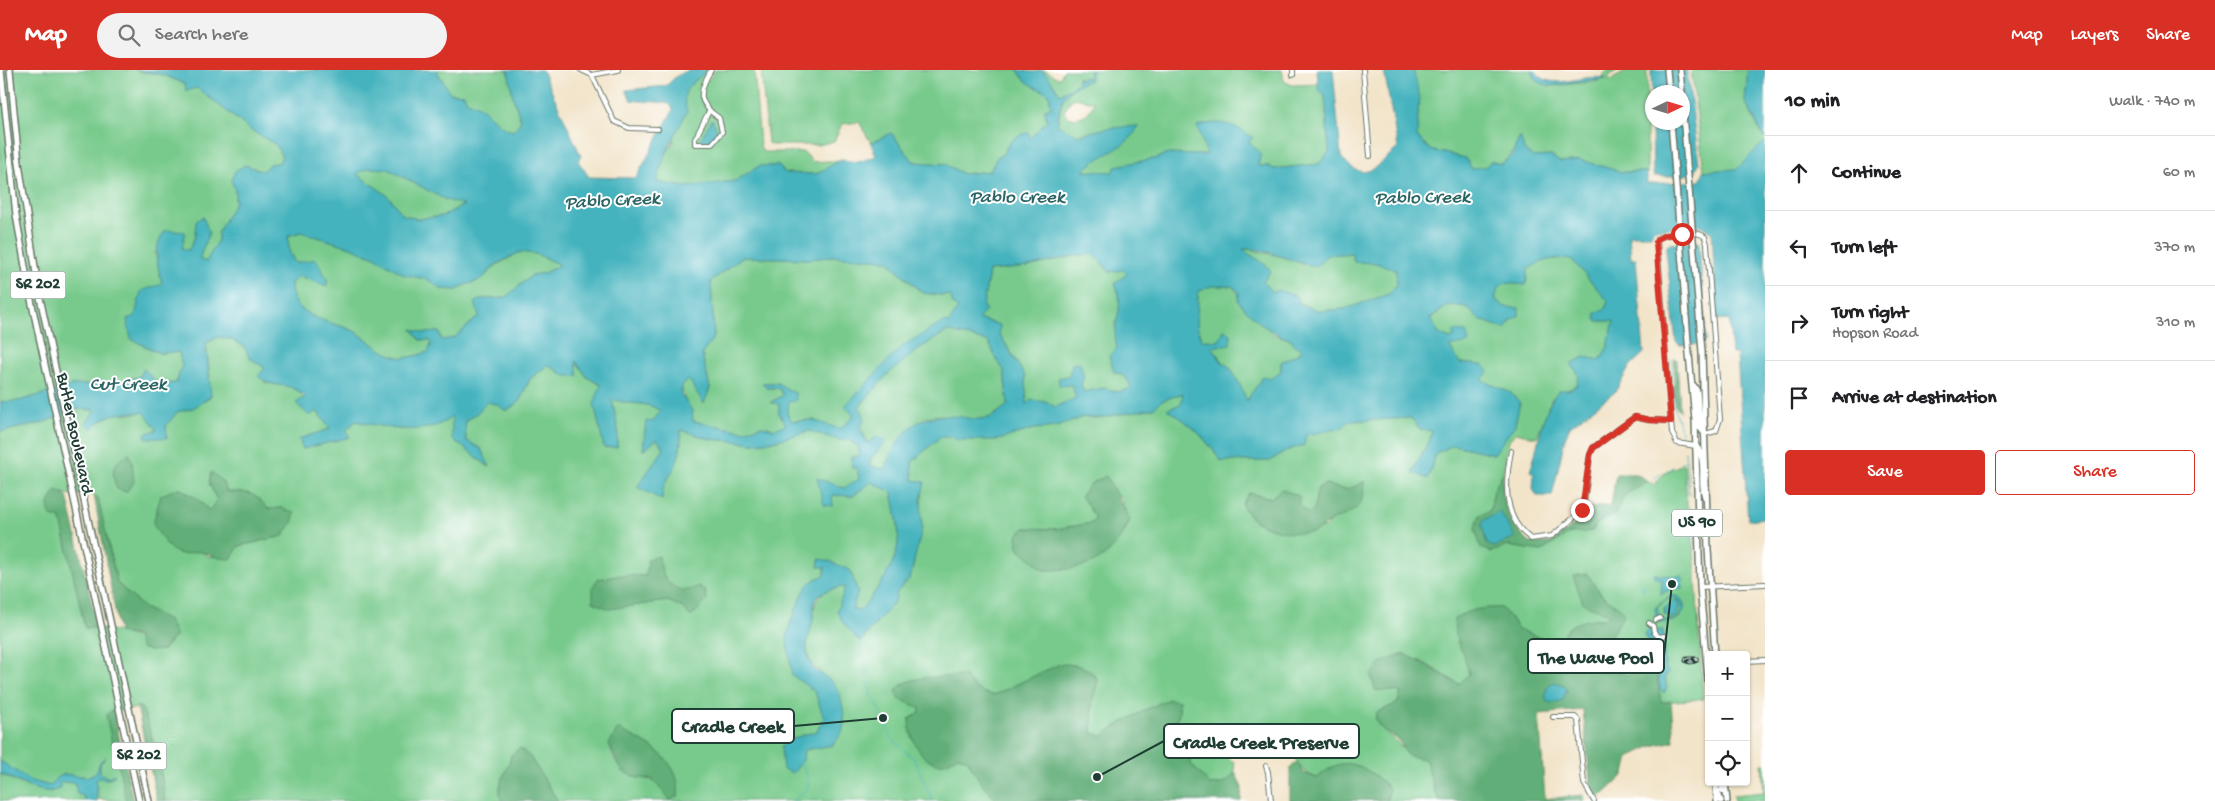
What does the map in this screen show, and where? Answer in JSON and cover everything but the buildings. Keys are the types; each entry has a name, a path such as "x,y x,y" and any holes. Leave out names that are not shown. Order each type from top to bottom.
{"highway":[{"name":"Butler Boulevard","path":"1,70 9,164 23,256 140,801"},
{"name":"Butler Boulevard","path":"10,70 19,163 32,255 149,801"},
{"path":"1667,70 1668,85"},
{"path":"1680,70 1681,85"},
{"name":"US 90","path":"1672,130 1692,381 1700,587 1705,651"},
{"name":"US 90","path":"1684,130 1702,352 1706,500 1715,651"},
{"path":"1692,381 1697,391 1700,428 1705,434"},
{"path":"1696,446 1702,455 1702,490 1706,500"},
{"path":"1716,786 1717,801"},
{"path":"1722,786 1722,790 1726,793 1727,801"},
{"path":"1716,790 1722,801"}],"street":[{"path":"581,70 592,75 618,70"},
{"path":"709,111 695,139 695,144 700,146 712,144 722,132 719,118 702,103 704,84 711,70"},
{"path":"1363,70 1370,156"},
{"path":"592,75 614,121 630,128 658,130"},
{"path":"1696,446 1677,443 1674,439 1671,421 1656,242 1665,235 1699,233 1705,237 1707,244 1720,419 1716,431 1705,434"},
{"path":"1511,451 1506,496 1522,533 1531,539 1552,536 1584,507 1590,455 1593,448 1635,417 1671,421"},
{"path":"1700,587 1765,584"},
{"path":"1650,623 1654,632 1659,636 1664,636"},
{"path":"1750,661 1765,660"},
{"path":"1553,717 1575,717 1578,720 1584,783 1594,801"},
{"path":"1266,766 1271,801"}],"green space":[{"path":"0,70 134,70 164,75 197,88 252,131 277,145 282,157 279,163 269,164 263,171 245,165 231,180 235,190 235,202 218,232 218,240 206,262 199,259 209,232 196,221 195,236 189,250 182,249 185,232 155,252 162,284 135,316 127,319 131,339 159,353 179,352 182,366 177,383 158,384 144,369 139,377 110,383 74,385 19,401 0,402"},
{"path":"508,70 513,97 521,122 513,131 500,126 481,108 467,101 464,94 450,93 437,71"},
{"path":"715,70 754,70 760,146 763,152 804,152 813,162 841,160 816,174 785,173 779,166 759,166 735,181 685,187 656,182 662,160 673,143 686,89 703,74 709,80"},
{"path":"761,70 1018,70 1026,81 1047,93 1051,108 1045,109 1047,121 1030,139 1028,134 1020,135 1013,139 1004,153 997,157 990,171 963,174 945,164 914,162 891,133 871,143 859,122 842,124 834,141 819,145 772,145 768,143"},
{"path":"1041,70 1060,78 1064,70 1090,70 1088,78 1079,78 1078,83 1060,94"},
{"path":"1092,70 1282,70 1284,81 1292,85 1318,84 1319,90 1325,96 1329,152 1319,164 1273,169 1269,166 1257,166 1253,148 1249,142 1253,138 1207,155 1165,154 1159,158 1116,166 1113,172 1082,171 1091,164 1108,128 1078,135 1057,126 1063,97 1080,83 1090,80","holes":["1075,98 1094,102 1088,113 1082,116 1069,118 1064,112 1070,101"]},
{"path":"1412,70 1531,70 1533,76 1549,86 1594,82 1605,78 1601,77 1608,70 1618,70 1609,76 1609,81 1629,70 1647,70 1645,130 1647,130 1647,172 1622,172 1580,161 1560,162 1551,156 1533,157 1524,150 1520,137 1507,159 1497,164 1472,169 1465,158 1430,150 1417,136 1418,112"},
{"path":"1691,70 1748,70 1745,101 1765,141 1737,169 1704,171"},
{"path":"369,168 388,169 446,200 465,204 443,216 418,219 403,215 388,196 356,174"},
{"path":"301,232 351,247 375,257 405,275 427,279 442,289 457,290 465,285 481,280 495,266 520,252 536,254 560,265 544,273 532,275 505,298 482,299 475,302 479,316 454,338 442,340 439,332 424,333 412,329 420,340 430,340 431,345 428,352 412,357 398,357 383,351 352,330 312,316 303,311 297,304 292,295 291,283 299,276 326,285 327,279 315,260 295,263 289,251 288,236"},
{"path":"1242,248 1289,258 1304,265 1327,255 1352,253 1354,262 1376,263 1396,270 1397,284 1389,294 1345,309 1319,311 1272,292 1263,282 1270,271 1264,264"},
{"path":"1094,254 1109,272 1123,270 1127,274 1116,283 1120,296 1120,312 1115,324 1117,348 1114,372 1125,377 1131,388 1119,392 1104,388 1084,392 1081,385 1069,376 1058,378 1072,385 1076,398 1055,407 1047,402 1027,404 1017,362 999,333 1000,325 978,319 986,311 983,306 989,271 1028,267 1078,255"},
{"path":"832,256 887,260 922,293 951,296 958,308 949,323 918,337 845,406 855,416 840,430 813,420 792,421 787,414 790,392 777,383 763,383 766,388 778,388 783,395 771,402 779,403 779,413 787,425 774,429 762,426 743,431 693,421 683,395 682,385 689,379 704,403 710,388 702,354 714,337 711,281 742,257 811,259"},
{"path":"1567,258 1574,262 1608,301 1606,308 1596,321 1614,321 1608,347 1600,360 1584,357 1571,364 1579,375 1577,385 1552,398 1537,437 1515,433 1509,440 1503,473 1494,490 1490,511 1475,528 1481,547 1491,552 1508,546 1542,551 1570,533 1592,531 1598,522 1614,515 1626,494 1648,482 1655,485 1667,472 1684,464 1689,530 1693,530 1703,699 1661,702 1655,665 1644,674 1636,677 1618,671 1608,663 1600,655 1624,612 1601,594 1587,574 1574,576 1610,615 1605,619 1589,620 1565,631 1563,639 1557,644 1519,630 1510,617 1457,642 1466,655 1469,674 1459,684 1419,660 1389,690 1401,692 1398,703 1376,713 1375,720 1407,754 1426,760 1435,793 1440,801 1386,801 1389,789 1372,774 1364,769 1355,767 1337,768 1317,778 1300,767 1289,737 1262,732 1253,732 1237,737 1223,750 1228,758 1234,762 1235,772 1230,779 1222,784 1210,785 1200,775 1201,801 558,801 530,757 511,755 501,783 500,795 502,801 165,801 162,778 150,730 142,708 110,711 120,761 118,763 127,801 95,799 98,794 96,781 98,777 108,778 100,773 100,764 104,760 100,762 97,772 87,777 68,777 51,786 31,781 0,761 0,432 42,423 77,409 95,410 98,421 118,412 129,414 144,412 167,438 166,426 177,412 193,408 210,376 206,343 218,337 230,339 244,346 250,358 265,368 265,383 283,385 295,389 300,392 309,415 316,410 330,429 299,439 303,449 350,437 346,431 355,421 402,430 453,417 453,439 489,467 481,449 466,441 465,421 477,413 487,402 497,404 506,411 519,402 530,379 548,365 566,376 575,360 587,377 601,385 604,448 617,446 618,430 612,399 649,405 661,411 652,422 646,422 643,450 657,439 664,449 638,487 662,500 662,487 679,455 681,430 711,439 754,443 773,441 809,431 839,440 849,440 858,447 860,455 851,459 857,467 859,480 832,495 853,496 871,482 892,492 898,524 898,543 889,570 860,611 852,609 858,592 850,570 837,566 831,560 825,567 825,576 815,579 806,588 790,622 792,675 815,692 824,718 817,731 791,739 804,750 833,745 844,725 843,713 832,689 809,658 807,644 815,603 826,591 845,587 860,642 895,601 897,592 910,578 913,569 924,482 913,480 912,462 940,437 998,440 1033,429 1057,427 1083,417 1098,418 1154,408 1160,401 1184,393 1181,404 1168,409 1197,432 1221,461 1270,461 1285,451 1304,445 1306,435 1342,428 1349,421 1411,418 1420,429 1432,431 1429,442 1421,453 1436,453 1454,445 1494,454 1511,393 1481,380 1483,365 1460,363 1449,346 1454,337 1450,339 1439,334 1430,319 1449,305 1467,307 1478,319 1505,328 1518,313 1518,308 1505,307 1495,299 1498,288 1505,283 1526,285 1528,269 1544,260","holes":["222,481 227,492 250,494 268,509 282,508 283,536 239,546 233,552 209,557 202,552 192,551 155,513 159,505 179,488 199,500 209,511 217,500 209,483","1364,482 1340,518 1333,519 1324,528 1289,530 1266,527 1248,515 1242,504 1249,493 1299,504 1307,514 1313,512 1318,488 1326,484 1342,489","57,490 69,494 88,494 98,498 117,583 144,608 167,619 176,635 163,650 145,641 116,631 85,628 61,519","1119,496 1130,520 1124,533 1103,557 1044,570 1018,548 1025,528 1056,529 1092,523 1095,517","648,559 660,566 670,584 678,589 689,591 683,608 668,601 631,606 598,579 647,576","1060,664 1082,667 1095,675 1098,680 1092,702 1092,733 1099,736 973,769 968,760 958,756 944,763 912,738 909,719 920,713 920,708 901,684 923,679 965,677 971,684 985,693 994,695","1169,699 1179,701 1179,713 1175,725 1105,734","634,737 653,748 658,785 652,780 628,774 616,761 609,744 614,738"]},
{"path":"1211,286 1232,286 1273,334 1292,340 1302,349 1299,353 1281,362 1281,371 1270,379 1263,376 1247,402 1232,370 1222,362 1212,346 1219,341 1202,340 1197,325 1198,292"},
{"path":"948,331 989,342 996,359 1004,370 1008,405 991,417 974,420 940,415 925,417 892,451 884,469 870,466 870,459 876,452 868,442 863,431 859,407 887,375 920,348"},
{"path":"1674,358 1677,360 1680,412 1675,405"},
{"path":"129,453 134,482 126,492 117,489 113,472 119,460"},
{"path":"211,472 222,481 227,492 250,494 259,499 268,509 282,508 295,513 292,523 283,536 239,546 231,559 219,558 198,552 177,553 169,547 153,524 161,495 179,488 199,500 209,511 217,500 209,483"},
{"path":"1503,473 1505,503 1511,520 1530,543 1551,543 1583,518 1589,508 1611,505 1616,474 1637,474 1648,482 1626,494 1614,515 1598,522 1592,531 1570,533 1542,551 1508,546 1491,552 1481,548 1475,528 1480,515 1490,511 1494,490"},
{"path":"1106,476 1130,520 1114,546 1106,555 1085,566 1060,570 1044,570 1018,548 1017,535 1025,528 1056,529 1092,523 1095,517 1081,496 1090,484"},
{"path":"1364,481 1364,493 1358,507 1332,520 1319,530 1312,532 1292,533 1271,528 1254,519 1242,504 1249,493 1271,498 1281,489 1299,496 1299,504 1307,514 1313,511 1318,488 1326,484 1345,489 1354,487"},
{"path":"57,490 67,496 97,627 85,628 61,519 51,516 49,512 50,503"},
{"path":"94,495 98,498 117,583 144,608 167,619 176,635 163,650 150,651 141,648 137,636 119,632"},
{"path":"659,556 663,573 670,585 682,590 699,586 705,591 707,600 691,617 683,608 668,601 609,609 593,602 593,586 598,579 621,575 646,576 648,559"},
{"path":"1587,574 1601,594 1625,612 1600,655 1614,668 1626,674 1639,674 1655,665 1661,702 1671,702 1674,741 1652,746 1629,757 1625,774 1598,797 1594,795 1591,789 1583,710 1539,714 1545,799 1584,795 1584,801 1440,801 1435,793 1426,760 1407,755 1398,740 1382,729 1377,723 1376,713 1398,703 1401,692 1375,690 1371,675 1382,662 1404,654 1459,684 1469,674 1454,626 1454,619 1477,609 1502,608 1519,630 1557,644 1566,630 1574,624 1595,619 1605,619 1610,615 1583,603 1573,576"},
{"path":"1060,664 1082,667 1091,672 1098,681 1092,702 1092,733 1102,736 1134,716 1160,703 1168,700 1179,701 1179,713 1175,724 1192,748 1190,763 1210,785 1225,782 1235,772 1242,788 1241,801 997,801 979,780 968,760 958,756 946,762 936,763 929,761 923,756 914,742 909,719 920,713 920,708 899,699 896,691 901,686 916,679 959,676 965,677 981,692 994,695"},
{"path":"137,706 142,708 153,742 162,778 165,801 157,801"},
{"path":"113,710 133,801 126,801 118,763 120,760 117,753 114,753 106,715"},
{"path":"618,729 651,747 668,762 678,783 678,796 670,800 652,779 637,778 622,771 609,744"},
{"path":"520,748 530,757 558,801 502,801 500,795 501,783 511,755"},
{"path":"1297,762 1303,773 1317,778 1338,765 1348,763 1361,767 1380,779 1389,789 1387,800 1290,801 1290,768"},
{"path":"1762,764 1765,764 1765,801 1734,801 1733,795 1764,792"},
{"path":"0,774 28,787 52,792 60,782 75,783 86,801 0,801"}],"water":[{"path":"134,70 439,70 437,72 450,93 464,94 467,101 481,108 506,129 513,131 521,121 513,97 508,70 542,70 581,156 578,161 589,177 636,178 673,110 670,104 666,103 631,100 626,90 666,86 684,72 708,70 692,83 686,92 685,103 687,111 666,154 657,182 685,187 735,181 759,166 779,166 785,173 816,174 841,160 859,162 876,156 871,143 891,133 914,162 945,164 963,174 990,171 997,157 1004,153 1014,139 1029,133 1030,138 1047,121 1045,109 1051,107 1049,95 1026,81 1018,70 1034,72 1041,70 1049,77 1060,94 1078,83 1078,77 1081,80 1084,77 1088,79 1090,70 1092,70 1090,80 1069,91 1060,107 1057,125 1078,135 1108,128 1138,126 1134,134 1121,146 1089,165 1083,171 1113,172 1116,166 1158,158 1165,154 1207,155 1197,126 1213,123 1233,126 1253,138 1249,142 1261,153 1258,166 1269,166 1273,169 1319,164 1329,152 1325,96 1319,90 1317,70 1333,70 1341,157 1350,166 1364,172 1376,166 1398,148 1384,70 1413,70 1419,93 1417,136 1430,150 1465,158 1472,169 1487,166 1490,161 1501,164 1512,156 1520,136 1524,150 1533,157 1551,156 1560,162 1580,160 1622,172 1647,172 1647,184 1700,181 1704,171 1737,169 1765,141 1765,518 1748,520 1737,354 1732,354 1729,319 1718,320 1717,317 1712,233 1700,225 1654,229 1651,235 1629,235 1631,259 1636,259 1644,353 1631,365 1615,392 1570,426 1565,438 1552,496 1537,496 1533,489 1534,473 1530,471 1544,419 1559,390 1570,390 1577,385 1579,375 1571,364 1584,357 1600,360 1608,347 1614,321 1596,321 1596,313 1606,308 1608,301 1574,262 1562,259 1545,261 1528,269 1526,285 1505,283 1498,288 1495,299 1505,307 1519,308 1519,316 1511,320 1505,329 1478,319 1467,307 1449,305 1430,318 1439,334 1450,339 1454,337 1454,331 1466,332 1469,343 1449,347 1460,363 1483,365 1489,371 1482,380 1511,393 1520,403 1515,425 1494,454 1454,445 1436,453 1428,479 1412,472 1429,442 1432,431 1420,429 1411,418 1349,421 1342,428 1306,435 1304,445 1285,451 1270,461 1221,461 1197,432 1167,409 1181,404 1183,393 1161,401 1154,408 1098,418 1083,417 1057,427 1033,429 998,440 957,440 951,436 940,437 912,462 913,480 925,482 921,499 922,528 910,578 897,592 895,601 860,642 843,623 837,611 845,587 825,592 815,600 813,620 807,641 808,657 812,667 831,681 838,691 843,705 844,720 841,734 833,745 804,750 803,760 793,773 783,769 781,747 791,739 817,731 824,718 815,692 792,675 787,636 801,598 810,583 825,575 825,567 818,567 819,559 850,570 858,592 852,609 860,611 889,570 898,543 898,524 892,492 871,482 853,496 832,495 833,506 824,505 817,478 844,488 859,479 857,467 852,469 851,458 860,455 859,447 849,440 839,440 809,431 773,441 754,443 711,439 681,430 678,457 675,467 665,483 662,500 637,487 664,449 657,439 643,451 646,421 652,422 661,411 649,405 612,399 618,430 617,447 604,448 594,404 601,385 587,377 576,361 578,376 566,376 548,365 530,379 519,402 506,411 497,404 487,402 477,413 465,421 466,440 481,449 490,467 452,439 452,417 430,427 418,429 392,428 355,421 346,431 350,437 303,449 299,439 330,429 317,411 309,416 296,403 305,397 293,388 269,383 258,376 265,368 250,358 244,346 230,339 218,337 206,343 211,396 193,408 177,412 166,426 167,438 146,438 145,434 157,430 144,412 116,414 104,419 92,429 86,423 95,410 77,409 42,423 0,432 0,402 19,401 74,385 110,383 139,377 144,369 158,384 176,383 182,366 179,352 160,353 131,339 127,319 135,316 141,291 162,284 157,256 158,243 161,236 166,230 185,232 182,249 189,250 195,236 196,221 203,217 209,232 199,259 206,262 218,240 218,232 235,202 235,190 231,180 235,171 245,165 263,171 269,164 279,163 282,157 276,145 252,131 197,88 186,91 185,84 164,75","holes":["369,168 388,169 446,200 464,205 443,216 418,219 403,215 388,196 357,174","301,232 351,247 375,257 405,275 427,279 441,289 457,290 465,285 481,280 495,265 520,252 536,254 560,265 544,273 532,275 505,298 482,299 475,302 479,316 454,338 442,340 439,332 424,333 412,329 420,340 430,340 431,345 428,352 412,357 403,357 388,354 352,330 321,320 303,311 292,295 291,283 299,276 327,286 327,279 316,259 295,263 289,251 288,236","1243,249 1271,253 1317,266 1327,255 1352,253 1354,262 1376,263 1396,270 1397,284 1389,294 1345,309 1319,311 1300,304 1297,296 1277,290 1272,292 1263,282 1271,271 1265,264","1094,254 1110,272 1123,270 1127,274 1115,283 1119,301 1115,330 1117,348 1109,356 1114,372 1125,377 1131,388 1119,392 1104,388 1084,392 1081,385 1084,376 1080,363 1072,364 1069,376 1058,378 1060,386 1072,385 1076,398 1055,407 1047,402 1031,400 1027,404 1025,376 999,334 1000,325 978,319 986,311 983,306 989,271 1028,267 1078,255","832,256 887,260 923,293 951,296 953,305 958,308 949,323 944,322 902,346 845,406 854,416 840,429 813,420 792,421 787,414 789,401 794,402 796,399 795,393 777,383 762,383 766,388 776,388 782,392 783,395 771,403 779,404 779,413 786,425 774,429 762,426 743,431 693,421 692,410 681,395 682,385 689,380 704,404 710,388 702,354 714,337 711,281 742,257 811,259","1211,286 1232,286 1239,292 1238,301 1256,320 1276,333 1292,340 1294,345 1302,349 1299,353 1281,362 1281,371 1270,379 1263,376 1247,401 1230,368 1222,362 1212,347 1230,344 1231,334 1224,330 1219,341 1202,340 1197,326 1198,292","948,331 989,342 996,359 1004,370 1008,405 996,414 984,419 940,416 918,422 902,436 884,469 870,466 870,459 887,441 877,436 868,444 860,429 864,418 859,407 887,375 920,348"]},
{"path":"1531,70 1535,70 1541,77 1549,81 1558,82 1597,77 1606,79 1549,86 1537,81"},
{"path":"1651,70 1687,70 1689,85 1651,85"},
{"path":"1748,70 1765,70 1765,139 1745,101"},
{"path":"1690,93 1699,163 1695,172 1682,176 1654,176 1652,130 1690,130"},
{"path":"712,119 717,129 712,140 702,142 700,140"},
{"path":"1699,242 1706,341 1698,344 1680,345 1676,342 1666,249 1668,244"},
{"path":"1500,512 1515,537 1494,547 1487,544 1482,525 1484,520"},
{"path":"1654,573 1658,575 1682,576 1683,588 1671,589 1661,594 1662,580 1654,577"},
{"path":"1671,595 1682,600 1684,610 1681,615 1675,620 1659,622 1656,619 1655,608","holes":["1674,597 1682,604 1679,616 1675,620 1660,620 1657,607"]},
{"path":"1673,600 1678,601 1679,608 1676,617 1672,618 1664,614 1664,609"},
{"path":"1663,630 1665,666 1668,671 1665,678 1667,687 1664,693 1660,690 1657,661 1644,634 1646,631"},
{"path":"1554,682 1564,685 1567,690 1563,700 1552,703 1546,701 1546,694 1548,687"},
{"path":"106,757 100,764 100,773 108,778 111,775 115,775 109,779 98,778 96,781 97,801 86,801 82,795 77,794 75,783 60,782 60,789 45,791 30,787 0,774 0,761 31,781 51,786 56,778 65,774 87,777 97,772 100,762"}],"waterway":[{"path":"1671,359 1674,406 1683,440"},
{"path":"1685,451 1689,495"},
{"path":"1680,463 1685,461"},
{"path":"1652,484 1654,478 1673,467"},
{"path":"1690,507 1691,543"},
{"path":"1642,586 1644,590 1644,585"},
{"path":"860,641 871,696 878,705 891,738 914,759 933,801"},
{"path":"793,801 808,788 808,778 801,763"}],"railway":[{"path":"1688,658 1686,660 1687,662 1691,661 1692,660 1693,659 1694,658 1695,658 1697,661 1694,662 1686,658 1685,661 1688,663 1693,663 1697,661 1697,658 1688,658"}],"place":[{"name":"The Wave Pool","path":"1672,584"},
{"name":"Cradle Creek","path":"883,718"},
{"name":"Cradle Creek Preserve","path":"1097,777"}],"route":[{"path":"1582,510 1584,507 1590,455 1593,448 1635,417 1671,421 1656,242 1665,235 1682,234"}],"water label":[{"name":"Pablo Creek","path":"1017,198"},
{"name":"Pablo Creek","path":"1422,199"},
{"name":"Pablo Creek","path":"612,202"},
{"name":"Cut Creek","path":"128,385"}]}
